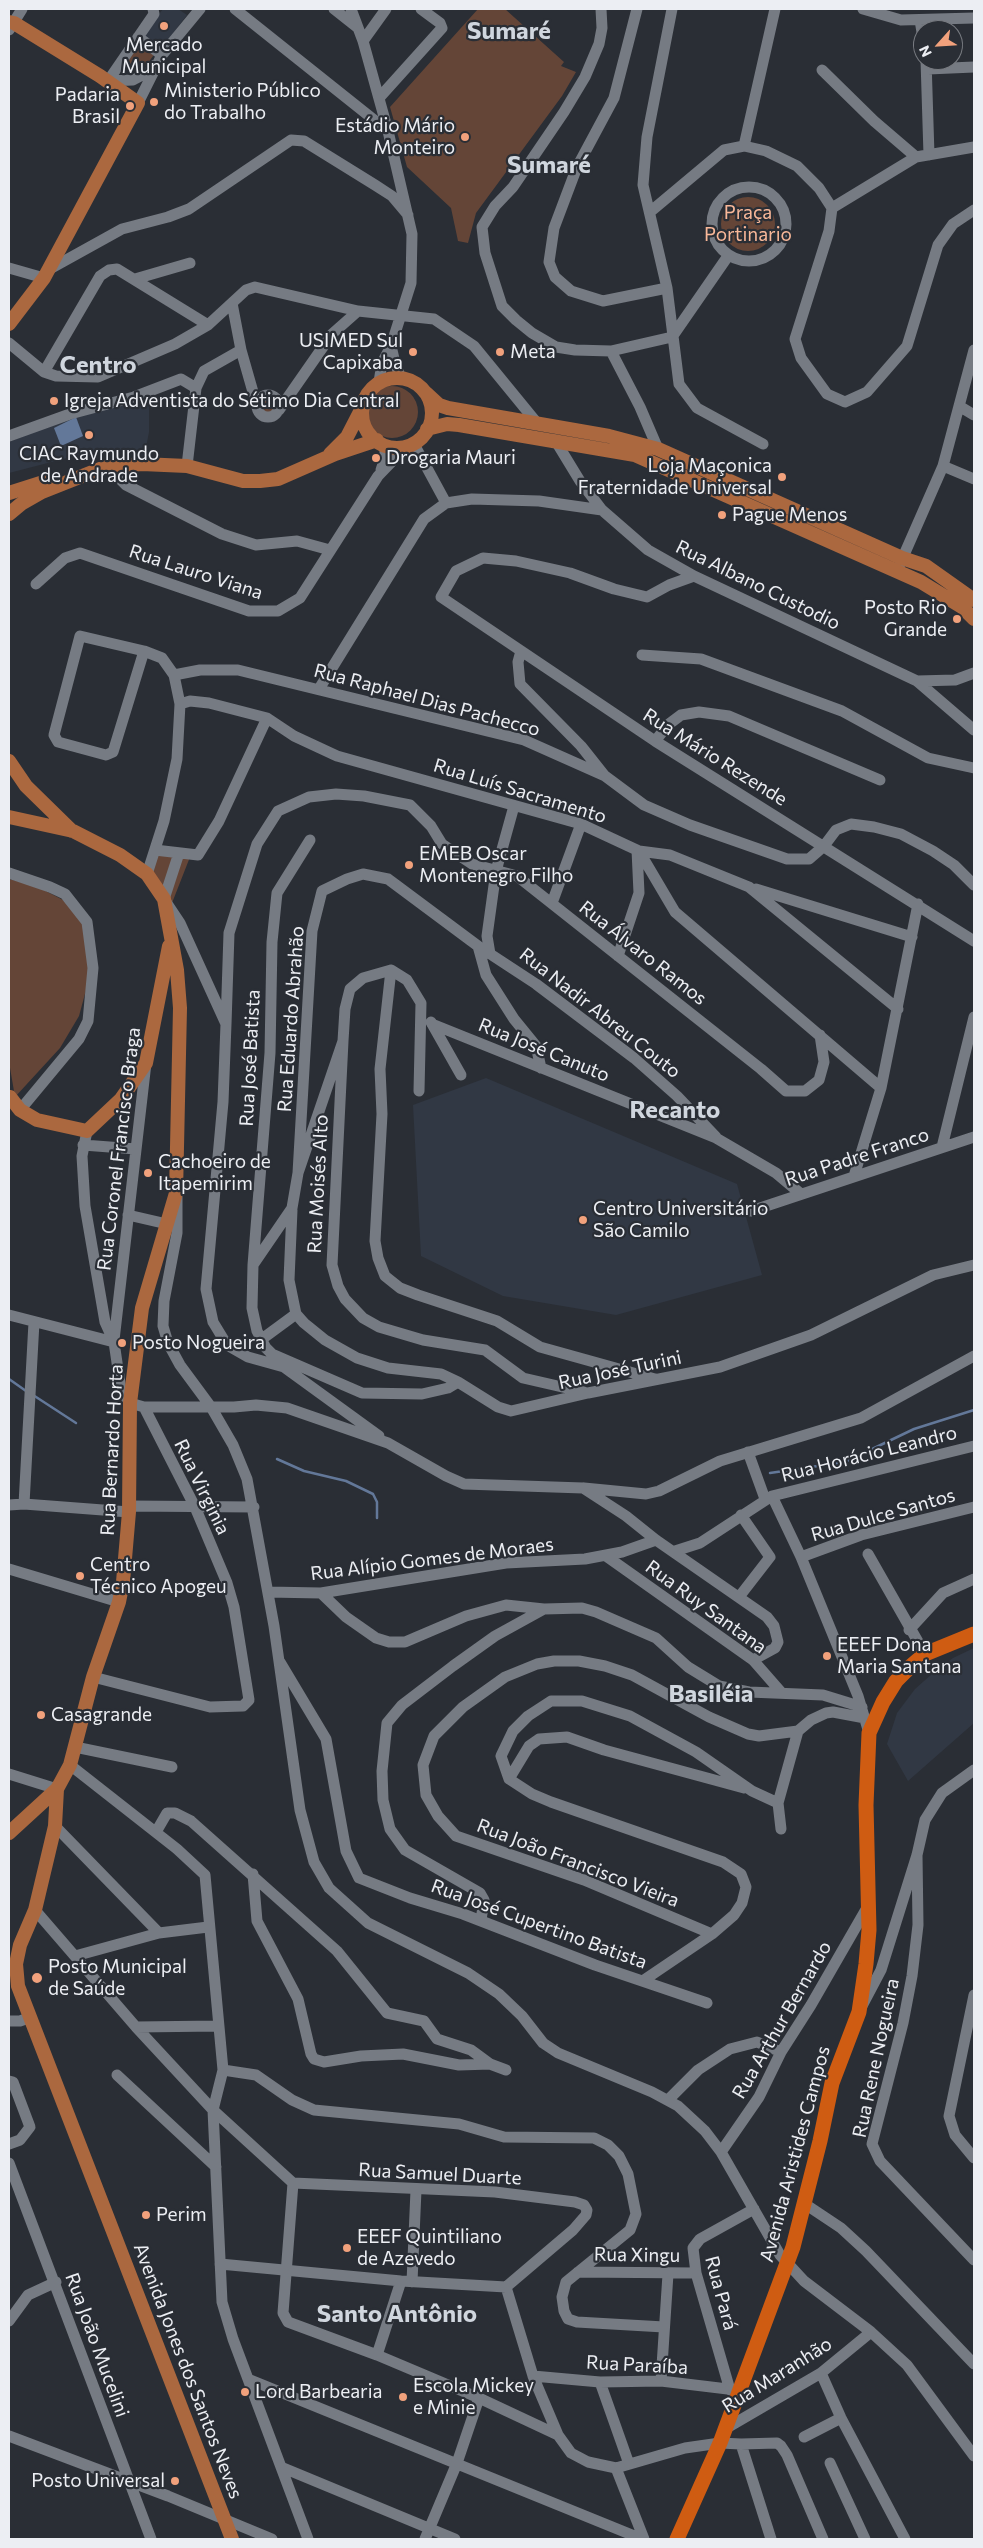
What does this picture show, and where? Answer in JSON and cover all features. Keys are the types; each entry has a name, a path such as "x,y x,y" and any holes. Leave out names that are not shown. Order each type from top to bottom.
{"highway":[{"name":"Avenida Aristides Campos","path":"677,2539 720,2443 735,2390 777,2292 793,2247 805,2204 832,2083 859,2012 866,1964 868,1904 865,1719 883,1702 896,1681 925,1654 974,1634"}],"main road":[{"path":"9,324 46,274 138,103 108,82 11,25"},
{"path":"321,460 336,449 347,437 368,394 379,382 387,379 402,378 420,386 439,405 448,408 609,436 658,450 900,564 974,619"},
{"path":"9,492 83,469 109,467 187,466 243,481 278,479 321,460 381,442 410,445 423,438 431,421 431,406 426,393"},
{"path":"363,405 366,428 381,442"},
{"path":"428,429 447,424 459,424 608,448 660,464 900,564 926,566 974,600"},
{"path":"9,514 21,504 42,492 109,467"},
{"path":"9,761 26,786 73,831"},
{"path":"9,817 73,831 120,855 147,874 164,899"},
{"name":"Rua Bernardo Horta","path":"9,1833 57,1789 70,1765 93,1677 119,1602 123,1582 129,1509 130,1402 142,1308 176,1193 180,1008 177,970 164,899"},
{"name":"Rua Coronel Francisco Braga","path":"146,1063 165,973 170,933"},
{"path":"10,1093 14,1112 38,1120 87,1131 120,1099 146,1063"},
{"name":"Avenida Jones dos Santos Neves","path":"57,1789 54,1826 35,1910 20,1945 13,1985 31,2017 232,2539"}],"street":[{"path":"11,25 22,9"},
{"path":"108,82 154,14 152,9"},
{"path":"108,82 133,80 150,71 200,9"},
{"path":"234,9 388,132"},
{"path":"334,9 358,28"},
{"path":"351,9 363,42 379,98 412,234 412,283 391,346 382,363 379,382"},
{"path":"363,42 386,9"},
{"path":"379,98 442,28 440,22 422,9"},
{"path":"601,9 602,28 600,44 585,77 564,112 513,187 495,206 482,228 485,253 502,306 532,333 556,347 575,350 610,351 672,337 728,256"},
{"path":"637,9 614,98 577,167 554,228 549,262 554,277 571,291 603,301 667,288"},
{"path":"672,9 647,137 644,185 667,288 679,384 697,408 762,444"},
{"path":"744,146 775,9"},
{"path":"867,11 901,20 913,20"},
{"path":"920,20 974,18"},
{"path":"138,37 160,57"},
{"path":"138,103 160,57"},
{"path":"822,70 874,121 916,157"},
{"path":"927,70 929,154"},
{"path":"9,268 46,274 122,229 168,217 188,209 291,140 304,142 375,185 392,196 408,215"},
{"path":"650,212 724,150 744,146 766,151 797,166 819,188 832,208 829,231 795,339 801,358 827,394 845,402 867,392 907,346 938,245 953,224 974,210"},
{"path":"832,208 916,157 954,152 974,147"},
{"path":"752,187 764,190 774,197 781,207 785,219 785,231 781,242 774,252 758,260 739,261 728,256 719,247 712,230 713,212 719,201 728,193 740,188 752,187"},
{"path":"135,279 190,264"},
{"path":"44,372 100,276 109,270 117,269 208,325"},
{"path":"9,343 44,372 56,376 98,377 175,344 208,325 246,290 255,287 373,314 434,319 474,346 537,423"},
{"path":"232,303 241,350 257,406 261,398 272,396 278,401 279,410 332,334 358,310"},
{"path":"391,346 395,363 402,378"},
{"path":"187,466 196,388 204,371 241,350"},
{"path":"900,564 943,466 974,350"},
{"path":"610,351 640,407 658,450"},
{"path":"9,436 70,414 134,397 181,379 196,388"},
{"path":"959,406 974,415"},
{"name":"Rua Albano Custodio","path":"555,440 580,481 602,510 648,550 694,576 917,681 974,730"},
{"name":"Rua Lauro Viana","path":"36,584 65,558 80,553 95,556 249,611 278,612 300,598 378,476 385,458 381,442"},
{"path":"410,445 446,503"},
{"name":"Rua Lauro Viana","path":"378,476 410,445"},
{"path":"943,466 974,479"},
{"path":"109,467 126,485 222,534 256,545 297,541 330,550"},
{"path":"320,689 424,519 446,503 472,499 539,501 602,510"},
{"name":"Rua Mário Rezende","path":"694,576 669,585 647,597 614,590 570,573 516,561 484,558 456,571 441,597 655,741 918,904 974,941"},
{"path":"144,651 117,743 112,752 106,755 58,742 54,735 80,636 144,651 162,658 174,675 180,704 177,759 164,821 147,874"},
{"path":"521,650 518,662 520,684 581,746 605,776"},
{"path":"642,655 701,659 842,711 928,758 974,768"},
{"name":"Rua Raphael Dias Pachecco","path":"174,675 200,670 238,670 524,740 605,776 644,805 690,825 787,859 808,859 824,846 836,830 851,824 874,827 901,834 954,865 974,885"},
{"path":"917,681 954,680 974,673"},
{"name":"Rua Luís Sacramento","path":"180,704 190,701 209,703 267,718 294,736 337,756 581,824 638,850 670,855 749,887"},
{"path":"655,741 669,724 681,715 698,712 729,716 880,780"},
{"path":"155,850 198,855 219,821 267,718"},
{"name":"Rua Álvaro Ramos","path":"284,1367 248,1357 227,1344 213,1322 206,1289 223,1102 229,933 257,844 278,811 310,797 336,794 364,796 410,804 431,826 442,844 472,864 517,876 761,1069 786,1091 805,1090 819,1080 824,1062 820,1035"},
{"path":"490,954 487,936 496,871 514,806"},
{"path":"552,903 581,824"},
{"name":"Rua José Batista","path":"284,1367 262,1339 252,1308 253,1265 270,1053 272,942 277,893 310,840"},
{"path":"618,956 639,892 638,850"},
{"path":"638,850 675,912 881,1088"},
{"path":"179,853 164,899 180,923 226,1024"},
{"path":"9,873 65,894 87,922 90,932 92,968 88,1021 78,1038 14,1112"},
{"name":"Rua Eduardo Abrahão","path":"298,1173 312,931 322,891 363,874 388,879 478,946"},
{"path":"749,887 912,937"},
{"path":"749,887 898,1009"},
{"path":"854,1176 881,1088 918,904"},
{"path":"478,946 490,954"},
{"path":"478,946 486,975 509,1011 536,1046 541,1068"},
{"name":"Rua Nadir Abreu Couto","path":"490,954 502,960 634,1058 677,1096 716,1138"},
{"path":"391,970 380,1069 382,1114 375,1241 378,1258 385,1276 400,1288 497,1321 540,1347 659,1380"},
{"path":"262,1339 296,1314 289,1280 292,1208 298,1173 343,1041 345,1009 350,989 363,978 391,970 407,980 461,1075"},
{"path":"419,1091 421,1003"},
{"path":"942,1147 974,1017"},
{"name":"Rua José Canuto","path":"432,1024 716,1138 776,1174 801,1194"},
{"name":"Rua Moisés Alto","path":"343,1041 332,1265 338,1286 345,1299 363,1318 379,1327 423,1340 484,1350 523,1378 588,1393"},
{"name":"Rua Coronel Francisco Braga","path":"114,1342 146,1063"},
{"path":"87,1131 82,1145 85,1206 106,1322 114,1342 121,1390 130,1402 144,1407 211,1408 256,1405 287,1408 388,1443"},
{"name":"Rua Padre Franco","path":"751,1211 974,1137"},
{"path":"82,1145 136,1149"},
{"path":"176,1193 177,1233 164,1302 163,1326 168,1343 180,1365 211,1408 233,1445 247,1480 254,1507 279,1660 300,1810 314,1862 329,1888 368,1923 468,1973 500,1994 522,2016 543,2043 558,2053 668,2100 705,2131 721,2152 780,2255 804,2281 871,2332 907,2365 974,2456"},
{"path":"253,1265 292,1208"},
{"path":"128,1215 167,1224"},
{"name":"Rua José Turini","path":"296,1314 326,1340 357,1358 388,1368 441,1374 458,1382 498,1407 511,1411 588,1393 720,1367 811,1336 920,1280 974,1265"},
{"path":"9,1315 114,1342"},
{"path":"24,1504 34,1322"},
{"path":"272,1354 362,1393 422,1394 448,1388 458,1382"},
{"path":"284,1367 346,1410 388,1443 446,1476 464,1484 583,1488 638,1493 659,1491 720,1461 861,1418 974,1356"},
{"name":"Rua Virginia","path":"93,1677 210,1707 244,1706 249,1700 230,1591 195,1507 144,1407"},
{"name":"Rua Horácio Leandro","path":"675,1551 700,1543 768,1498 974,1446"},
{"path":"748,1452 768,1498 801,1557 865,1719"},
{"path":"583,1488 626,1516 656,1540 675,1551 767,1617 777,1634 775,1648 753,1660"},
{"path":"9,1505 129,1509 254,1507"},
{"name":"Rua Dulce Santos","path":"801,1557 861,1535 974,1507"},
{"path":"739,1597 770,1558 741,1515"},
{"name":"Rua Alípio Gomes de Moraes","path":"268,1592 320,1593 506,1563 606,1556 656,1540"},
{"path":"868,1554 909,1630 925,1654"},
{"name":"Rua Ruy Santana","path":"606,1556 753,1660 781,1692"},
{"path":"9,1570 119,1602"},
{"path":"909,1630 943,1593 974,1579"},
{"path":"320,1593 346,1617 376,1638 389,1642 405,1642 424,1636 466,1616 506,1606 589,1610 656,1638 702,1678 719,1686 748,1692 781,1692 836,1697 865,1719"},
{"path":"481,1920 484,1900 480,1894 405,1850 390,1829 383,1800 382,1770 387,1723 402,1705 495,1636 544,1609"},
{"name":"Rua José Cupertino Batista","path":"279,1660 326,1739 335,1800 346,1850 359,1878 410,1898 481,1920 595,1965 644,1980 707,2003"},
{"name":"Rua João Francisco Vieira","path":"712,1934 584,1880 456,1836 438,1816 426,1795 423,1765 434,1736 463,1707 498,1682 537,1664 554,1661 605,1666 632,1676 709,1717 748,1734 759,1736 798,1731"},
{"path":"644,1980 712,1934 734,1914 742,1903 746,1887 741,1874 723,1862 532,1794 509,1779 501,1756 513,1731 528,1716 551,1701 574,1700 601,1705 630,1716 696,1752 752,1791"},
{"path":"781,1829 778,1803 798,1731 811,1720 826,1713 833,1712 865,1719"},
{"path":"509,1779 529,1746 539,1739 568,1736 604,1750 752,1791 778,1803"},
{"path":"75,1748 172,1767"},
{"path":"70,1765 156,1832 205,1875 208,1927 223,2070 213,2110 222,2302 248,2379 308,2539"},
{"path":"859,2012 878,1978 917,1855 924,1820 942,1793 974,1770"},
{"path":"9,1774 57,1789"},
{"path":"156,1832 164,1816 170,1813 175,1813 191,1821 254,1874 337,1951 387,2013 424,2021 437,2039 471,2050 490,2064 506,2070"},
{"path":"54,1826 159,1932"},
{"name":"Rua Rene Nogueira","path":"917,1855 918,1925 912,1976 903,2023 872,2144 880,2160 974,2260"},
{"path":"254,1874 257,1921 298,1999 311,2054 314,2059 324,2062 361,2056 395,2054 459,2065 490,2064"},
{"name":"Rua Arthur Bernardo","path":"721,2152 758,2097 781,2052 811,2006 868,1904"},
{"path":"35,1910 136,2027 213,2110 293,2183 285,2271 283,2313 285,2320 293,2325 377,2355 479,2398 558,2435"},
{"path":"75,1956 159,1932 208,1927"},
{"path":"974,1995 950,2116 955,2135 974,2158"},
{"path":"9,2021 20,2021 31,2017"},
{"path":"136,2027 218,2026"},
{"path":"668,2100 698,2070 730,2049 757,2042 781,2052"},
{"path":"223,2070 256,2075 292,2100 314,2110 459,2124 504,2137 594,2138 608,2145 619,2156 628,2174 636,2214 630,2230 578,2272"},
{"path":"117,2075 216,2167"},
{"path":"9,2144 20,2140 30,2127 11,2081"},
{"name":"Rua João Mucelini","path":"9,2163 56,2282 151,2539"},
{"name":"Rua Samuel Duarte","path":"293,2183 416,2190 495,2192 584,2205 587,2210 586,2215 573,2230 506,2287"},
{"path":"377,2355 407,2282 416,2190"},
{"path":"805,2204 841,2228 866,2251 974,2364"},
{"name":"Rua Pará","path":"735,2390 696,2273 692,2254 695,2243 754,2209"},
{"path":"220,2264 407,2282 506,2287 532,2376 558,2435 571,2453 588,2462 616,2468 643,2539"},
{"name":"Rua Xingu","path":"664,2327 584,2323 568,2319 562,2297 566,2282 578,2272 696,2273"},
{"path":"661,2381 668,2274"},
{"path":"9,2321 28,2295 56,2282"},
{"name":"Rua Maranhão","path":"725,2429 821,2373 871,2332"},
{"path":"821,2373 841,2418 905,2539"},
{"name":"Rua Paraíba","path":"532,2376 600,2382 661,2381 735,2390"},
{"path":"248,2379 457,2462 643,2539"},
{"path":"600,2382 629,2464"},
{"path":"427,2534 457,2462 479,2398"},
{"path":"804,2437 841,2418"},
{"path":"9,2436 168,2496 226,2522 272,2539"},
{"name":"Rua Maranhão","path":"616,2468 685,2448 720,2443 777,2443 787,2455 823,2539"},
{"path":"741,2444 771,2539"},
{"path":"830,2463 866,2539"},
{"path":"281,2467 427,2534 455,2539"}],"shaded area":[{"name":"Mercado Municipal","path":"163,9 178,9 187,15 160,50 142,36"},
{"name":"CIAC Raymundo de Andrade","path":"149,400 149,432 144,458 98,450 9,473 9,442 74,416"},
{"name":"Centro Universitário São Camilo","path":"486,1078 737,1184 762,1275 616,1315 503,1296 421,1256 413,1105"},
{"path":"974,1648 974,1723 908,1781 887,1744 897,1713 915,1689 932,1674 953,1658"}],"green space":[{"name":"Estádio Mário Monteiro","path":"478,9 505,9 564,62 561,66 576,72 562,96 476,213 468,243 458,241 451,208 407,167 390,107"},
{"path":"139,40 156,52 145,67 134,72 120,70"},
{"name":"Praça Portinario","path":"748,197 758,199 767,205 773,214 775,224 773,234 767,243 758,249 748,251 738,249 729,243 723,234 721,224 723,214 729,205 738,199"},
{"path":"392,386 406,390 414,398 418,412 414,426 406,434 392,438 378,434 370,426 366,412 370,398 378,390"},
{"path":"267,399 272,401 274,406 272,411 267,413 262,411 260,406 262,401"},
{"path":"157,853 190,857 172,903 151,871"},
{"path":"9,879 36,886 63,900 87,924 89,979 79,1016 60,1048 15,1097 9,1062"}],"water":[{"path":"76,417 83,436 61,446 54,428"}],"waterway":[{"path":"9,1379 26,1391"},
{"path":"33,1395 76,1423"},
{"path":"770,1473 845,1462 914,1429 974,1410"},
{"path":"277,1459 304,1471 346,1481 373,1494 377,1502 377,1518"}],"place":[{"name":"Mercado Municipal","path":"164,26"},
{"name":"Ministerio Público do Trabalho","path":"154,102"},
{"name":"Padaria Brasil","path":"130,106"},
{"name":"Estádio Mário Monteiro","path":"465,137"},
{"name":"USIMED Sul Capixaba","path":"413,352"},
{"name":"Meta","path":"500,352"},
{"name":"Igreja Adventista do Sétimo Dia Central","path":"54,401"},
{"name":"CIAC Raymundo de Andrade","path":"89,435"},
{"name":"Drogaria Mauri","path":"376,458"},
{"name":"Loja Maçonica Fraternidade Universal","path":"782,477"},
{"name":"Pague Menos","path":"722,515"},
{"name":"Posto Rio Grande","path":"957,619"},
{"name":"EMEB Oscar Montenegro Filho","path":"409,865"},
{"name":"Cachoeiro de Itapemirim","path":"148,1173"},
{"name":"Centro Universitário São Camilo","path":"583,1220"},
{"name":"Posto Nogueira","path":"122,1343"},
{"name":"Centro Técnico Apogeu","path":"80,1576"},
{"name":"EEEF Dona Maria Santana","path":"827,1656"},
{"name":"Casagrande","path":"41,1715"},
{"name":"Posto Municipal de Saúde","path":"37,1978"},
{"name":"Perim","path":"146,2215"},
{"name":"EEEF Quintiliano de Azevedo","path":"347,2248"},
{"name":"Lord Barbearia","path":"245,2392"},
{"name":"Escola Mickey e Minie","path":"403,2397"},
{"name":"Posto Universal","path":"175,2481"}],"district":[{"name":"Sumaré","path":"509,31"},
{"name":"Sumaré","path":"549,165"},
{"name":"Centro","path":"98,365"},
{"name":"Recanto","path":"675,1110"},
{"name":"Basiléia","path":"711,1694"},
{"name":"Santo Antônio","path":"397,2314"}]}
